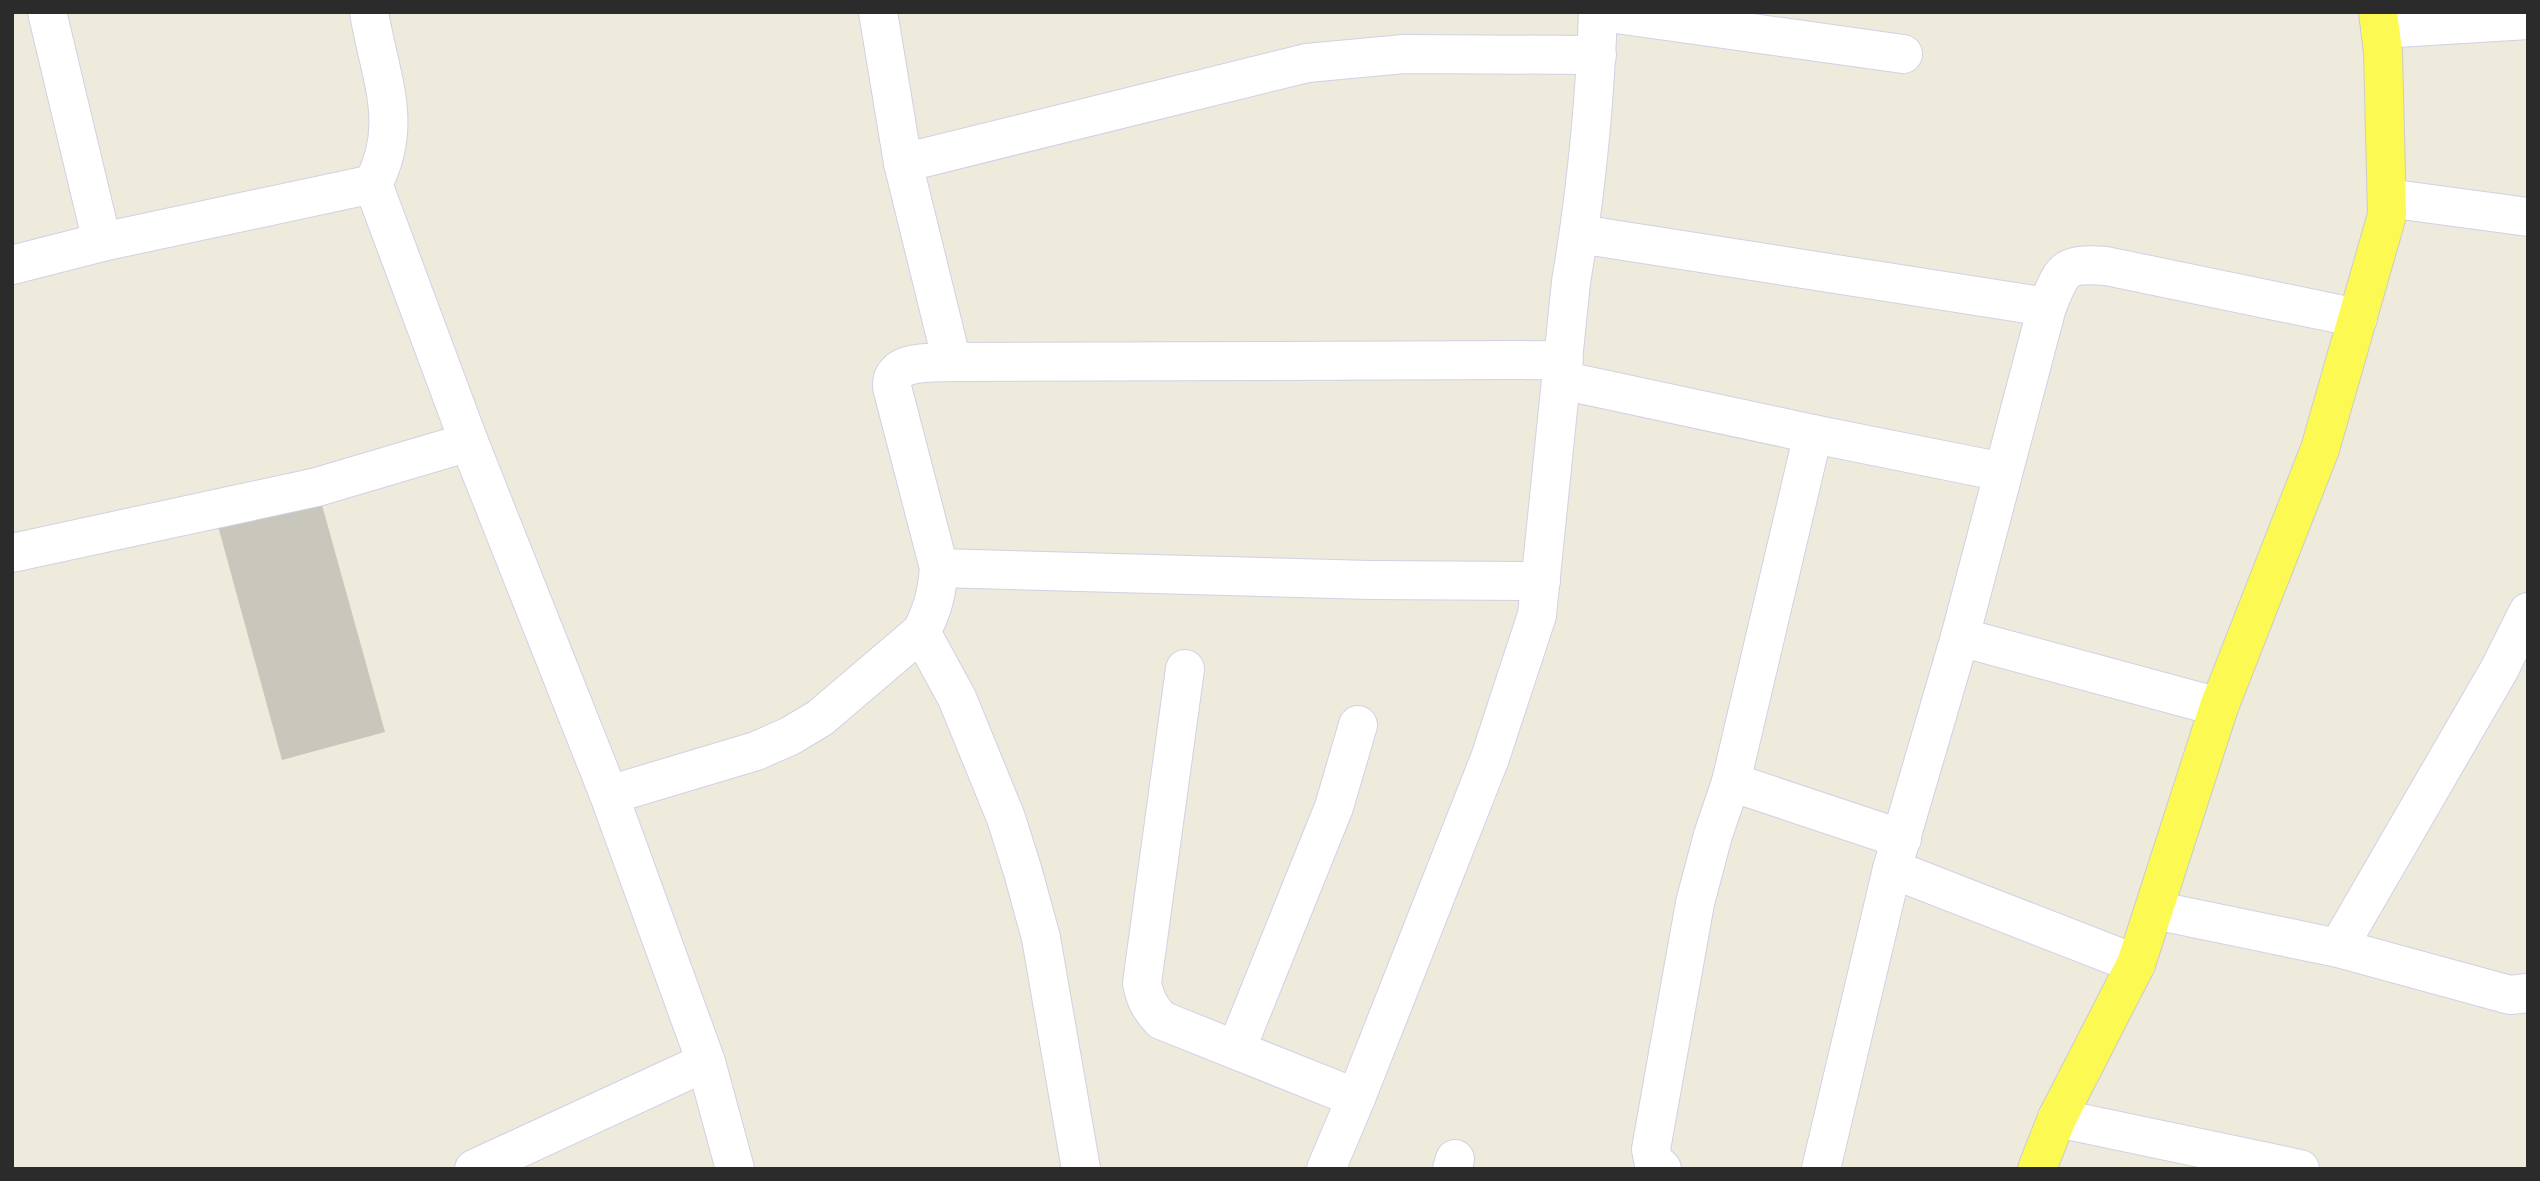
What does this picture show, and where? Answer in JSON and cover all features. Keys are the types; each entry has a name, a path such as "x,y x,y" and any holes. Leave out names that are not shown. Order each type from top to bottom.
{"main road":[{"path":"2037,1169 2057,1118 2136,964 2219,708 2320,449 2387,215 2379,21"}],"street":[{"path":"47,12 102,242"},
{"path":"369,12 389,113 389,142 383,164 373,184 469,442 609,795 706,1062 735,1169"},
{"path":"878,12 903,163 952,362"},
{"path":"1326,1169 1490,758 1537,615 1571,282 1579,234 1600,12 1903,54"},
{"path":"2379,21 2528,20"},
{"path":"903,163 1307,63 1404,54 1597,55"},
{"path":"12,265 102,242 373,184"},
{"path":"2387,198 2528,217"},
{"path":"1579,234 2047,307"},
{"path":"1821,1169 1897,854 1960,637 2047,307 2061,273 2083,264 2106,266 2358,318"},
{"path":"609,795 757,751 790,736 820,718 921,632 932,613 937,597 939,568 892,387 891,378 897,370 907,366 952,362 1563,370 1813,434 2003,472"},
{"path":"1662,1169 1653,1160 1651,1149 1695,902 1731,782 1813,434"},
{"path":"12,554 317,487 469,442"},
{"path":"939,568 1370,580 1541,581"},
{"path":"2338,948 2513,670 2528,612"},
{"path":"921,632 957,698 1006,818 1023,872 1041,938 1081,1169"},
{"path":"1960,637 2219,708"},
{"path":"1185,669 1142,983 1150,1008 1161,1020 1356,1098"},
{"path":"1236,1050 1334,807 1358,725"},
{"path":"1731,782 1897,854 2136,964"},
{"path":"2154,910 2338,948 2510,995 2528,993"},
{"path":"474,1169 706,1062"},
{"path":"2057,1118 2300,1169"}],"building":[{"path":"317,487 385,732 282,760 215,515"}]}
